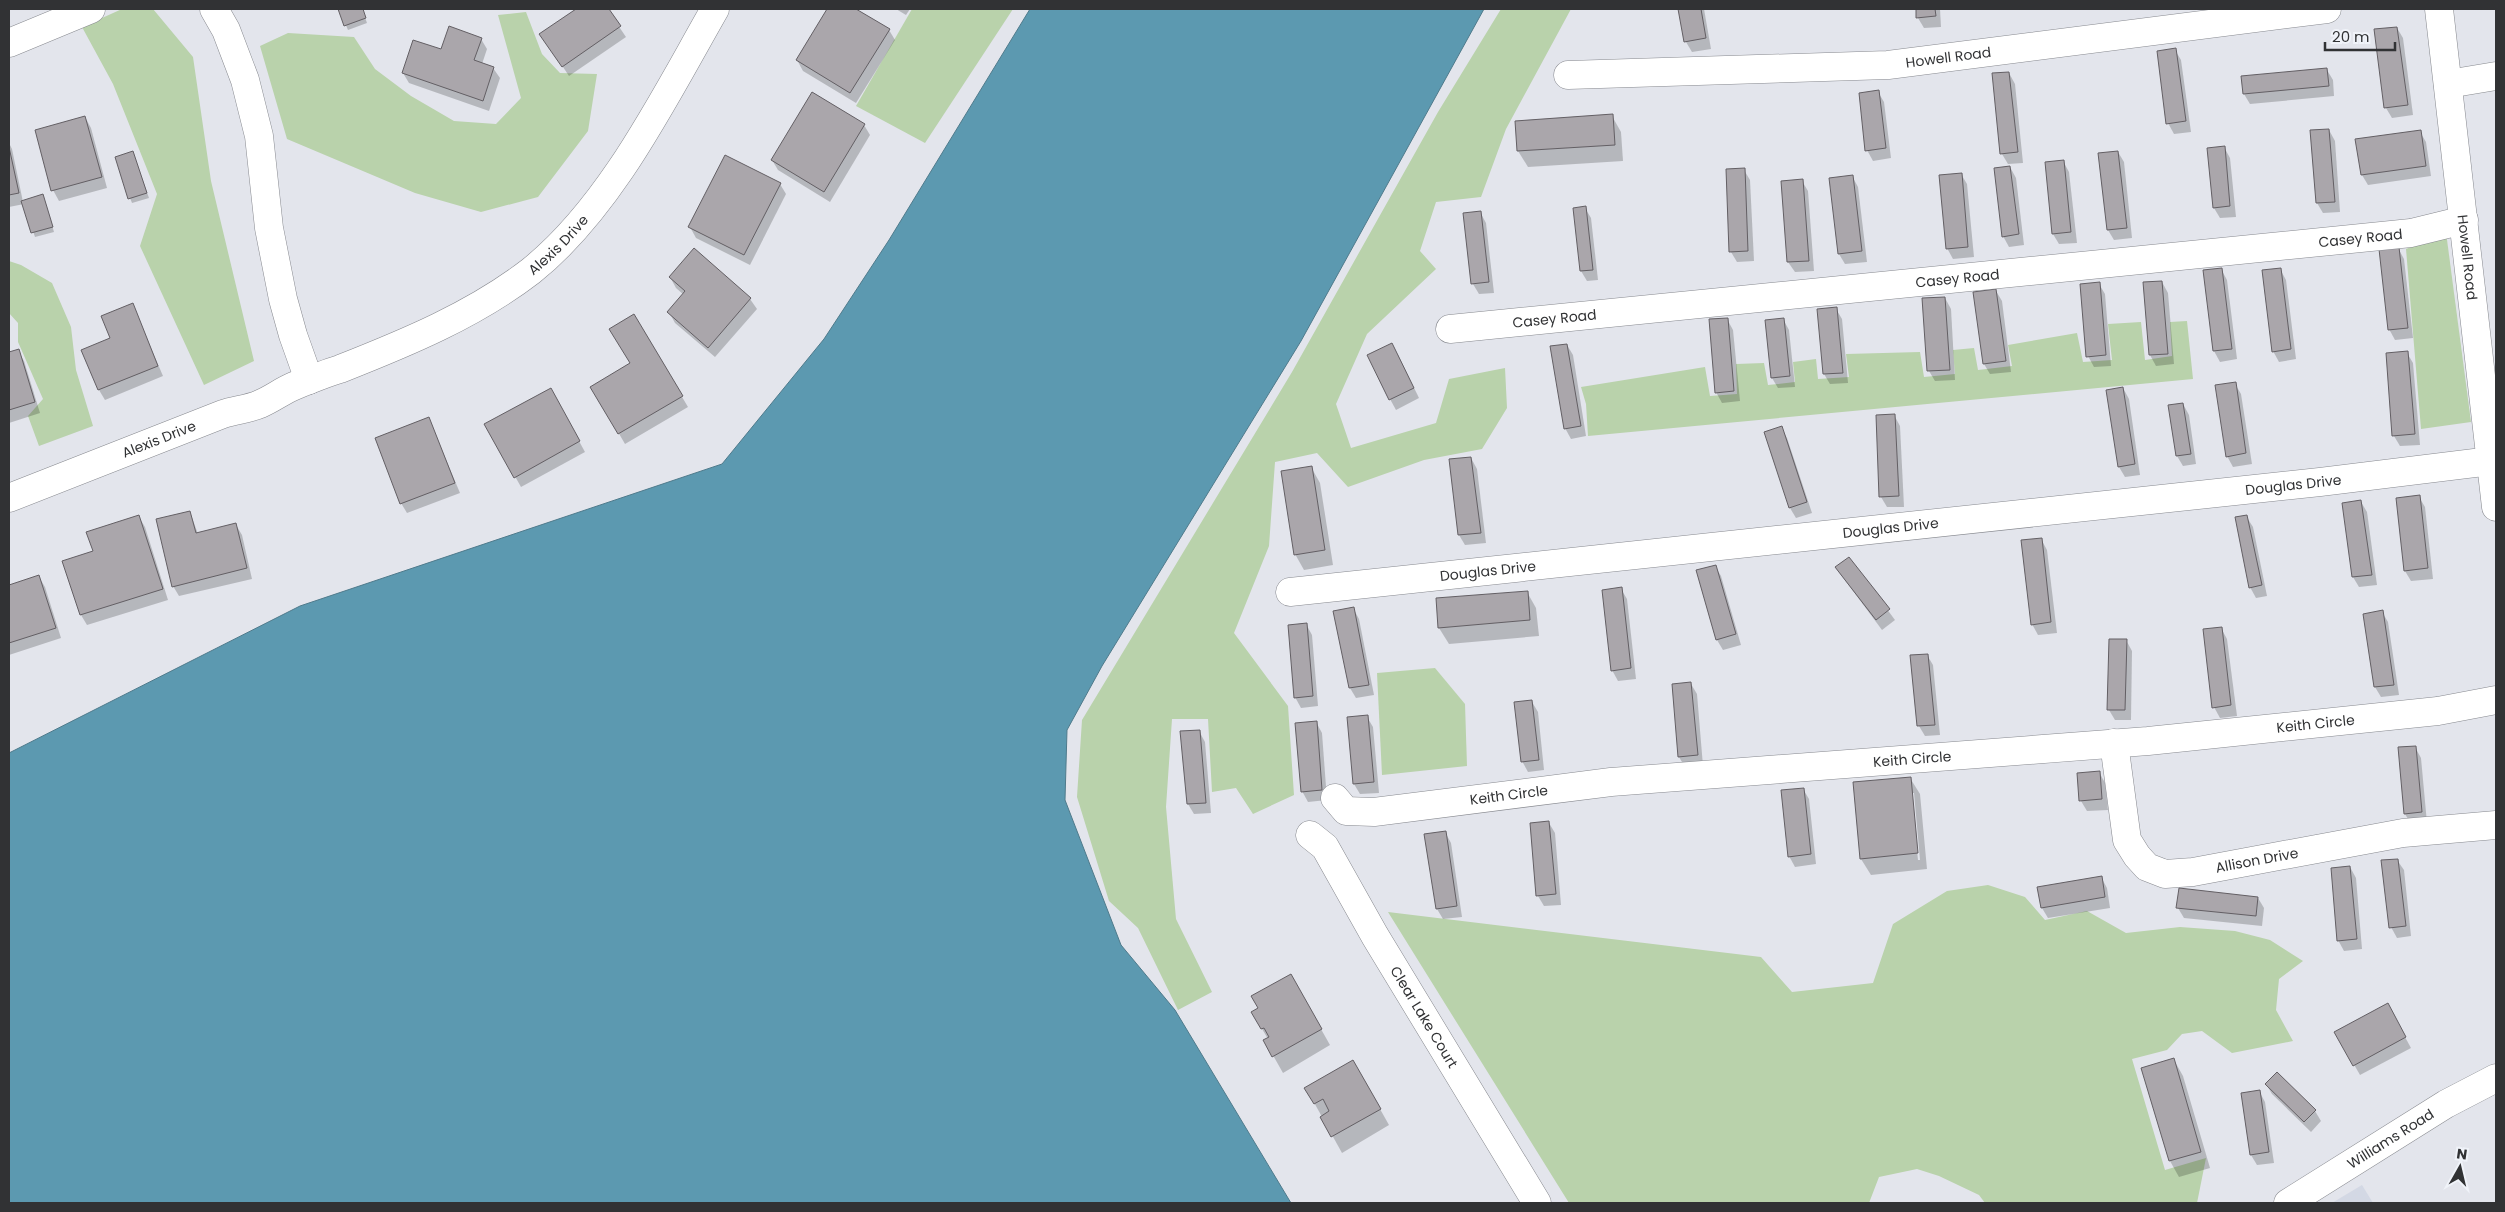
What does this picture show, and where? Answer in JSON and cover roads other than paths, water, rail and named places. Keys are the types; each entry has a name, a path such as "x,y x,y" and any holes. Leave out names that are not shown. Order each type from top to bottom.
{"street":[{"path":"9,43 91,9"},
{"path":"214,9 226,30 245,80 259,136 270,228 283,299 309,380"},
{"name":"Alexis Drive","path":"9,498 223,414 260,404 309,380 397,346 466,313 532,270 561,244 613,182 715,9"},
{"name":"Howell Road","path":"1568,75 1888,65 2327,9"},
{"name":"Howell Road","path":"2439,9 2464,220 2486,319 2491,461 2496,507"},
{"path":"2448,84 2496,76"},
{"name":"Casey Road","path":"1450,329 2411,233 2464,220"},
{"name":"Douglas Drive","path":"1290,592 2320,482 2491,461"},
{"name":"Keith Circle","path":"1335,798 1346,811 1374,812 1611,782 2114,743 2361,720 2438,711 2496,700"},
{"name":"Allison Drive","path":"2114,743 2127,840 2147,867 2165,874 2193,872 2403,833 2496,825"},
{"name":"Clear Lake Court","path":"1310,835 1326,847 1375,936 1537,1203"},
{"name":"Williams Road","path":"2288,1203 2446,1104 2496,1078"}],"water":[{"path":"1030,9 1484,9 1301,341 1102,666 1067,730 1065,800 1121,945 1175,1010 1291,1203 9,1203 9,753 300,606 722,464 824,339 889,240"}]}
